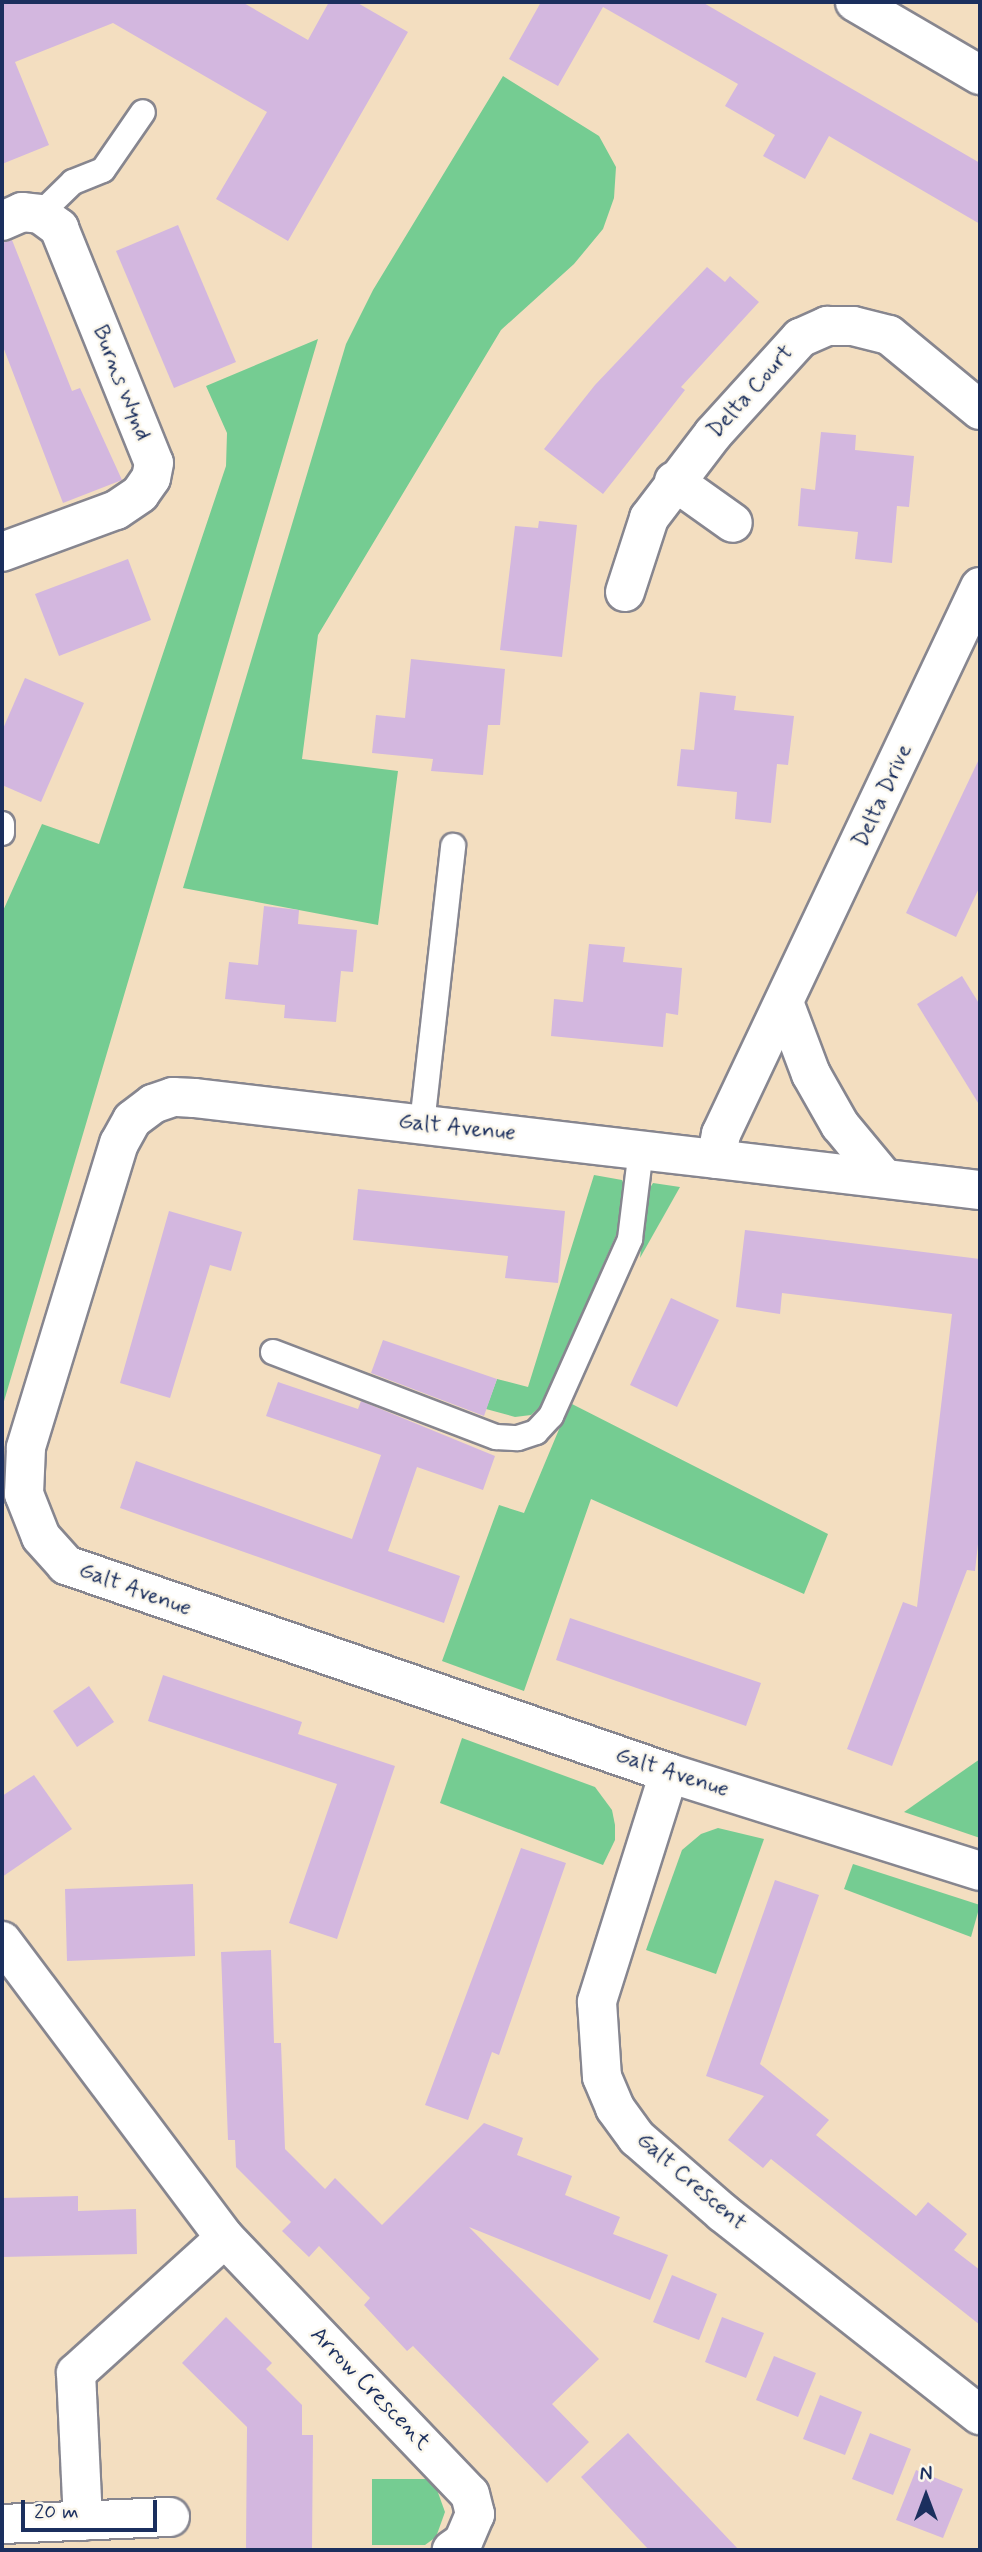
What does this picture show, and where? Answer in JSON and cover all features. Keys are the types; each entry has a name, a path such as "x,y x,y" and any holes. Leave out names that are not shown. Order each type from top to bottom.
{"street":[{"path":"855,2 980,75"},
{"path":"2,221 22,212 40,214"},
{"name":"Burns Wynd","path":"2,552 116,510 140,494 151,478 154,463 59,228 40,214"},
{"name":"Delta Court","path":"625,592 649,518 674,481 800,338 827,326 853,326 889,335 980,410"},
{"path":"674,481 733,523"},
{"name":"Delta Drive","path":"716,1159 721,1134 785,1005 980,587"},
{"path":"785,1005 811,1074 840,1125 883,1177"},
{"name":"Galt Avenue","path":"716,1159 173,1097 153,1104 132,1121 119,1143 26,1448 24,1494 41,1537 66,1565 669,1773 980,1871"},
{"path":"716,1159 980,1190"},
{"name":"Galt Crescent","path":"669,1773 597,2002 602,2077 615,2109 638,2138 723,2213 980,2415"},
{"name":"Arrow Crescent","path":"2,1941 225,2238 470,2494 475,2514 463,2542 452,2550"},
{"path":"83,2521 76,2373 225,2238"},
{"path":"2,2524 170,2516"}],"lane":[{"path":"40,214 73,182 103,170 143,112"},
{"path":"2,824 2,833"},
{"path":"422,1124 453,846"},
{"path":"273,1352 496,1437 519,1438 536,1432 551,1416 622,1262 630,1239 641,1149"}],"green space":[{"path":"503,76 599,136 616,167 614,198 603,229 574,264 501,330 318,635 302,759 398,771 378,925 183,888 346,344 373,290"},
{"path":"318,339 2,1408 2,913 42,824 99,844 226,466 227,433 206,386"},
{"path":"594,1175 622,1180 626,1189 620,1226 542,1405 531,1415 515,1417 486,1409 497,1379 528,1387"},
{"path":"653,1183 680,1187 640,1258 648,1191"},
{"path":"570,1403 828,1534 804,1594 591,1499 524,1691 442,1661 499,1505 524,1513"},
{"path":"462,1738 595,1787 612,1810 615,1825 615,1840 603,1865 440,1803"},
{"path":"980,1759 980,1838 904,1812"},
{"path":"718,1828 764,1839 716,1974 646,1950 682,1850 701,1834"},
{"path":"853,1864 980,1905 971,1937 844,1889"},
{"path":"372,2479 426,2479 436,2487 445,2512 436,2537 425,2545 372,2545"}],"building":[{"path":"2,2 242,2 308,40 329,2 356,2 408,32 288,241 216,199 267,112 113,23 15,62 49,145 2,164"},
{"path":"541,2 702,2 980,163 980,224 829,136 805,179 763,156 775,135 725,106 738,84 603,7 558,86 509,59"},
{"path":"178,225 236,362 174,388 116,251"},
{"path":"12,240 72,391 80,388 122,480 63,503 2,344 2,243"},
{"path":"707,267 725,282 730,276 759,302 681,387 685,390 603,494 544,449 595,385"},
{"path":"821,432 856,435 855,450 914,456 909,507 897,506 892,563 855,559 858,532 798,526 801,488 815,490"},
{"path":"539,521 577,525 562,657 500,650 515,526 538,528"},
{"path":"128,559 151,620 59,656 35,594"},
{"path":"411,659 505,669 500,725 488,725 483,775 431,771 433,759 372,753 376,715 405,718"},
{"path":"25,678 84,703 41,802 2,785 2,731"},
{"path":"700,692 736,696 734,710 794,716 788,765 777,764 771,823 735,819 737,792 677,786 681,749 694,750"},
{"path":"980,757 980,886 956,937 906,913"},
{"path":"264,906 299,910 298,924 357,930 353,972 341,971 336,1022 284,1018 285,1005 225,999 229,962 258,965"},
{"path":"589,944 625,947 623,962 682,968 678,1015 666,1013 663,1047 551,1036 554,999 583,1002"},
{"path":"962,976 980,1005 980,1106 917,1004"},
{"path":"358,1189 565,1211 558,1283 505,1278 508,1256 353,1240"},
{"path":"169,1211 242,1232 231,1271 210,1265 170,1398 120,1383"},
{"path":"745,1230 980,1259 980,1526 975,1571 967,1570 892,1766 847,1749 903,1602 917,1607 952,1314 782,1293 780,1314 736,1307"},
{"path":"671,1298 719,1320 677,1407 630,1385"},
{"path":"383,1340 497,1379 484,1416 371,1373"},
{"path":"278,1382 358,1409 361,1401 495,1456 483,1490 417,1467 388,1551 460,1576 444,1623 120,1508 136,1461 352,1539 381,1455 266,1416"},
{"path":"570,1618 761,1683 746,1726 556,1660"},
{"path":"163,1675 302,1722 298,1734 395,1766 337,1939 289,1923 337,1784 148,1721"},
{"path":"89,1686 114,1722 77,1747 53,1711"},
{"path":"34,1775 72,1829 2,1877 2,1796"},
{"path":"521,1848 566,1863 499,2055 492,2052 468,2120 425,2105"},
{"path":"775,1880 819,1895 760,2064 829,2120 816,2135 916,2216 928,2202 967,2234 954,2250 980,2270 980,2325 771,2159 763,2168 728,2140 764,2096 706,2076"},
{"path":"193,1884 195,1956 67,1961 65,1889"},
{"path":"271,1950 274,2043 281,2043 285,2149 325,2189 335,2178 382,2225 484,2123 523,2138 517,2155 572,2176 565,2195 620,2217 613,2234 668,2255 650,2300 469,2227 599,2359 552,2404 589,2442 547,2483 413,2346 407,2351 364,2305 370,2298 319,2246 309,2257 282,2231 291,2222 236,2167 235,2140 228,2140 221,1952"},
{"path":"78,2196 78,2211 136,2209 137,2254 2,2257 2,2198"},
{"path":"672,2275 717,2294 699,2340 653,2322"},
{"path":"226,2317 272,2363 266,2369 302,2405 302,2435 313,2435 312,2550 246,2549 247,2427 182,2363"},
{"path":"722,2317 764,2333 746,2378 705,2362"},
{"path":"774,2356 816,2373 798,2417 756,2400"},
{"path":"820,2395 862,2412 845,2455 803,2439"},
{"path":"628,2433 739,2550 649,2550 581,2477"},
{"path":"870,2433 911,2449 893,2495 852,2479"},
{"path":"916,2470 963,2489 943,2538 896,2520"}]}
